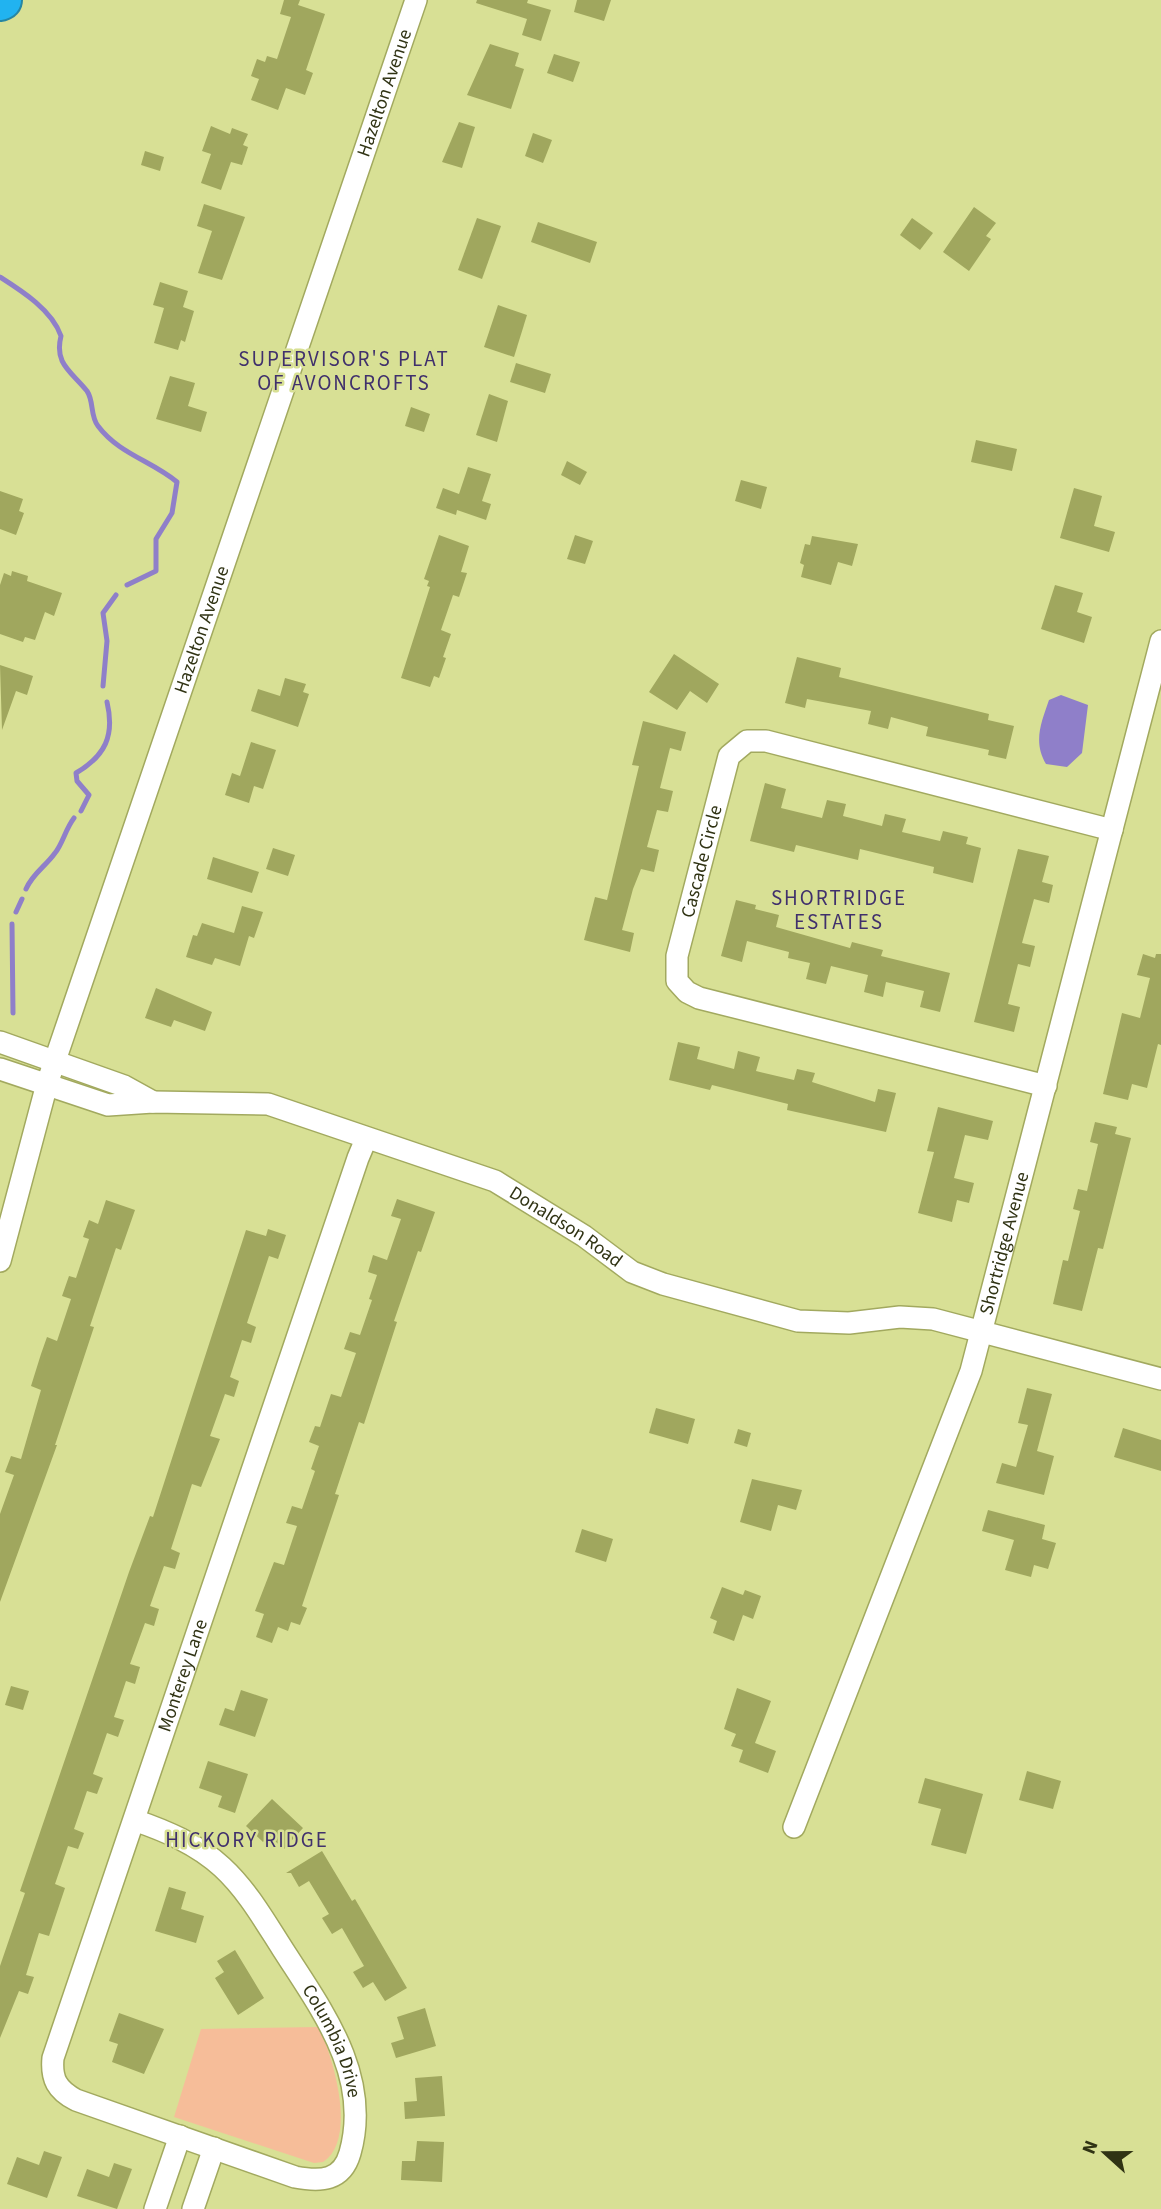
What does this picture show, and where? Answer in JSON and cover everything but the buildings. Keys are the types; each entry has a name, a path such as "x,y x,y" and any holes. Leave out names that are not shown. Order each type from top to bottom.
{"street":[{"name":"Hazelton Avenue","path":"0,1261 47,1084 416,0"},
{"name":"Shortridge Avenue","path":"794,1827 958,1410 984,1330 1161,641"},
{"name":"Cascade Circle","path":"1046,1086 699,998 687,992 677,981 677,956 729,756 747,741 766,741 1112,830"},
{"name":"Donaldson Road","path":"0,1042 124,1086 153,1102"},
{"name":"Donaldson Road","path":"0,1069 108,1105 153,1102 268,1104 495,1181 584,1236 632,1272 663,1284 798,1321 849,1323 911,1317 984,1330 1161,1379"},
{"name":"Monterey Lane","path":"180,2136 76,2101 55,2083 53,2058 366,1139"},
{"name":"Columbia Drive","path":"134,1820 176,1836 200,1850 237,1882 318,2003 340,2042 348,2067 355,2114 347,2163 332,2177 313,2180 180,2136"},
{"path":"155,2209 180,2136"},
{"path":"193,2209 214,2148"}],"shaded area":[{"path":"1061,695 1088,705 1082,753 1067,767 1046,764 1039,740 1049,700"},
{"path":"319,2027 336,2077 341,2117 339,2136 333,2151 323,2162 314,2163 174,2117 201,2029"}],"waterway":[{"path":"0,277 18,288 51,318 61,336 59,346 62,360 87,391 94,418 106,436 177,482 172,513 156,539 156,571 127,585"},
{"path":"103,686 107,641 103,613 116,595"},
{"path":"81,811 89,795 77,781 76,773 94,760 105,744 110,725 107,702"},
{"path":"26,889 58,849 74,818"},
{"path":"16,912 22,899"},
{"path":"12,924 13,1013"}],"district":[{"name":"SUPERVISOR'S PLAT OF AVONCROFTS","path":"344,371"},
{"name":"SHORTRIDGE ESTATES","path":"839,910"},
{"name":"HICKORY RIDGE","path":"247,1840"}]}
